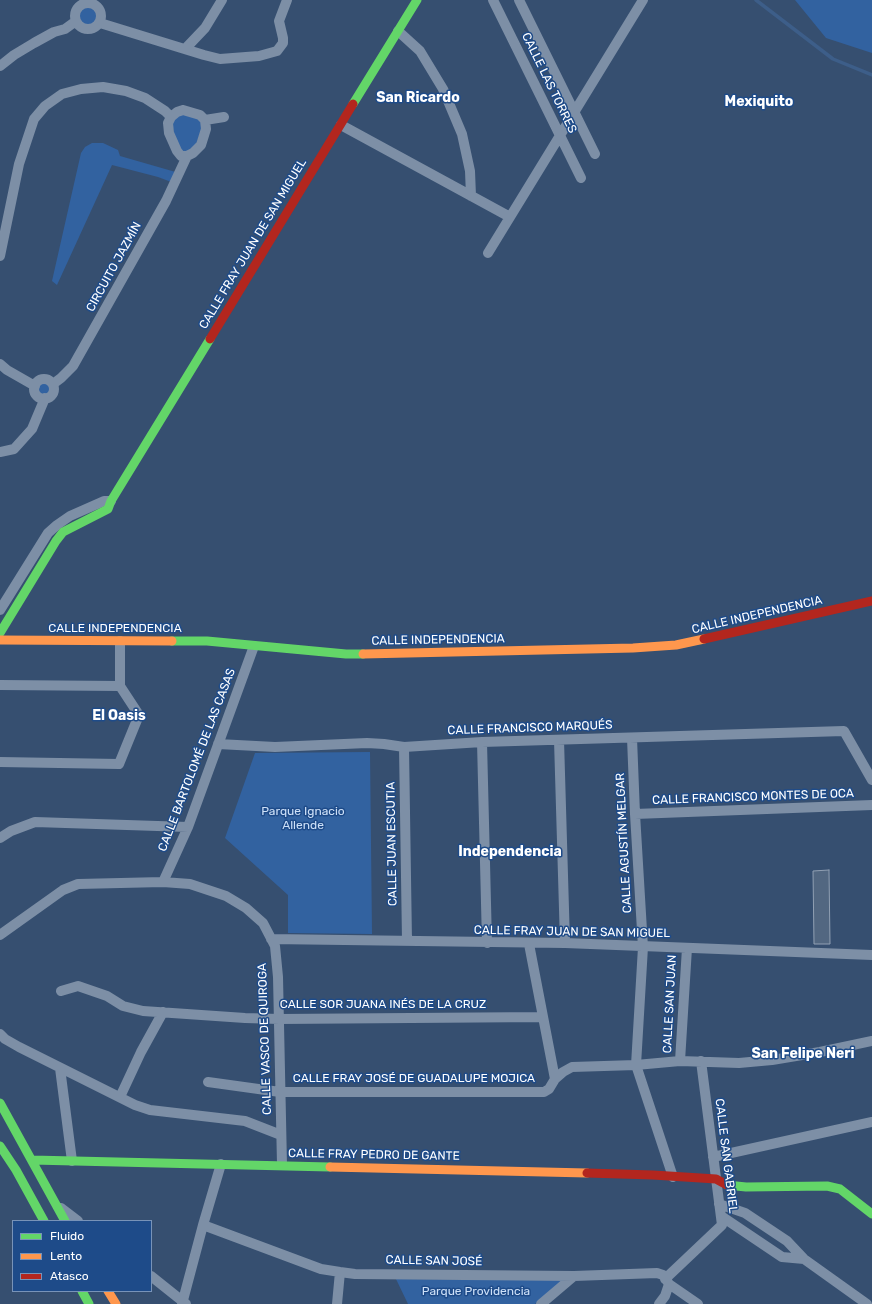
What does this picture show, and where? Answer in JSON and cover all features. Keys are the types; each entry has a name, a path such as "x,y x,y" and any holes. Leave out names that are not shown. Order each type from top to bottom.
{"street":[{"path":"185,50 205,28 222,0"},
{"path":"100,23 100,10 93,4 85,2 76,12 76,21 83,28 87,29 100,23 158,40 185,50 220,59 259,56 277,51 283,43 279,21 287,0"},
{"name":"CALLE FRAY JUAN DE SAN MIGUEL","path":"0,633 56,541 60,528 70,516 104,500 112,501 418,0"},
{"name":"CALLE LAS TORRES","path":"493,0 581,178"},
{"name":"CALLE LAS TORRES","path":"519,0 595,154"},
{"path":"488,253 643,0"},
{"path":"0,66 14,55 34,43 54,32 65,29 76,21"},
{"path":"398,31 420,52 443,89 462,134 470,171 471,196"},
{"path":"0,256 19,164 34,119 45,106 62,94 81,88 103,87 126,91 145,98 165,111 170,117"},
{"path":"183,110 200,115 205,120 206,129 201,144 193,154 181,156 176,151 169,132 168,123 170,117 183,110"},
{"path":"205,120 224,117"},
{"path":"341,125 510,217"},
{"name":"CIRCUITO JAZMÍN","path":"53,384 73,366 166,201 187,156"},
{"path":"0,364 7,370 35,386"},
{"path":"43,379 49,380 53,384 53,393 48,398 38,396 34,390 38,381 43,379"},
{"path":"0,452 14,449 32,429 45,398"},
{"name":"CALLE FRAY JUAN DE SAN MIGUEL","path":"0,610 48,533 60,528"},
{"name":"CALLE INDEPENDENCIA","path":"0,640 207,642 346,654 633,648 676,645 872,601"},
{"path":"0,762 119,764 139,715 120,686 120,641"},
{"name":"CALLE BARTOLOMÉ DE LAS CASAS","path":"164,882 188,827 254,646"},
{"path":"0,685 120,686"},
{"name":"CALLE FRANCISCO MARQUÉS","path":"218,744 275,747 366,743 404,747 482,742 844,731 868,766"},
{"name":"CALLE AGUSTÍN MELGAR","path":"632,738 643,947 636,1065"},
{"path":"559,740 565,943"},
{"path":"482,742 487,943"},
{"name":"CALLE JUAN ESCUTIA","path":"404,747 407,942"},
{"path":"868,766 872,780"},
{"name":"CALLE FRANCISCO MONTES DE OCA","path":"635,814 872,805"},
{"path":"0,838 11,831 36,822 188,827"},
{"name":"CALLE VASCO DE QUIROGA","path":"0,935 63,890 78,884 164,882 190,884 226,896 246,908 263,923 275,946 278,977 282,1166"},
{"name":"CALLE FRAY JUAN DE SAN MIGUEL","path":"271,939 529,944 565,943 872,955"},
{"path":"529,944 556,1078"},
{"name":"CALLE SAN JUAN","path":"680,1061 687,948"},
{"name":"CALLE SOR JUANA INÉS DE LA CRUZ","path":"61,990 78,986 107,996 123,1006 143,1011 279,1019 543,1017"},
{"path":"120,1097 141,1052 163,1012"},
{"name":"CALLE VASCO DE QUIROGA","path":"0,1034 5,1039 19,1047 60,1068 150,1110 245,1121 281,1134"},
{"name":"CALLE FRAY JOSÉ DE GUADALUPE MOJICA","path":"208,1082 280,1092 544,1092 549,1089 556,1078 563,1072 572,1068 680,1061 739,1063 772,1060 872,1041"},
{"name":"CALLE SAN GABRIEL","path":"659,1304 665,1296 667,1281 722,1225 702,1061"},
{"path":"636,1065 673,1176"},
{"path":"60,1068 72,1161"},
{"path":"0,1103 64,1220"},
{"path":"713,1157 872,1122"},
{"path":"0,1146 16,1170 43,1220"},
{"name":"CALLE FRAY PEDRO DE GANTE","path":"32,1160 673,1176 716,1179 728,1185 746,1187 827,1186 840,1190 872,1214"},
{"path":"152,1277 184,1303 203,1225 221,1164"},
{"path":"56,1204 77,1220"},
{"path":"719,1204 745,1213 787,1241 804,1259 868,1304"},
{"path":"721,1216 782,1257 804,1259"},
{"name":"CALLE SAN JOSÉ","path":"203,1225 321,1269 340,1272 574,1276 657,1273 663,1275 667,1281 698,1304"},
{"path":"337,1304 340,1272"},
{"path":"541,1304 574,1276"},
{"path":"83,1292 89,1304"},
{"path":"109,1292 116,1304"}],"green space":[{"path":"795,0 872,0 872,53 826,38"},
{"path":"88,3 97,7 101,16 97,25 88,29 79,25 75,16 79,7"},
{"path":"177,112 205,120 193,153 177,151 171,117"},
{"path":"92,143 103,143 118,150 120,156 179,173 174,183 158,177 112,165 57,285 52,281 81,153 85,147"},
{"path":"44,379 51,382 54,389 51,396 44,399 37,396 34,389 37,382"},
{"name":"Parque Ignacio Allende","path":"370,752 372,934 288,933 288,895 225,838 255,753"},
{"name":"Parque Providencia","path":"396,1279 564,1280 535,1304 408,1304"}],"building":[{"path":"829,870 830,944 814,944 813,871"}],"waterway":[{"path":"756,0 833,59 872,75"}],"traffic: fast":[{"path":"353,104 417,0"},
{"path":"0,633 63,532 108,509 111,501 210,339"},
{"path":"172,641 207,641 346,654 363,654"},
{"path":"0,1103 64,1220"},
{"path":"0,1146 16,1170 43,1220"},
{"path":"32,1160 330,1167"},
{"path":"727,1185 746,1187 827,1186 840,1189 872,1214"},
{"path":"83,1292 89,1304"}],"traffic: slow":[{"path":"363,654 633,648 676,645 704,639"},
{"path":"0,640 172,641"},
{"path":"330,1167 587,1173"},
{"path":"109,1292 116,1304"}],"traffic: jam":[{"path":"210,339 353,104"},
{"path":"704,639 872,601"},
{"path":"587,1173 716,1179 727,1185"}],"district":[{"name":"San Ricardo","path":"418,98"},
{"name":"Mexiquito","path":"759,102"},
{"name":"El Oasis","path":"119,716"},
{"name":"Independencia","path":"510,852"},
{"name":"San Felipe Neri","path":"803,1054"}]}
